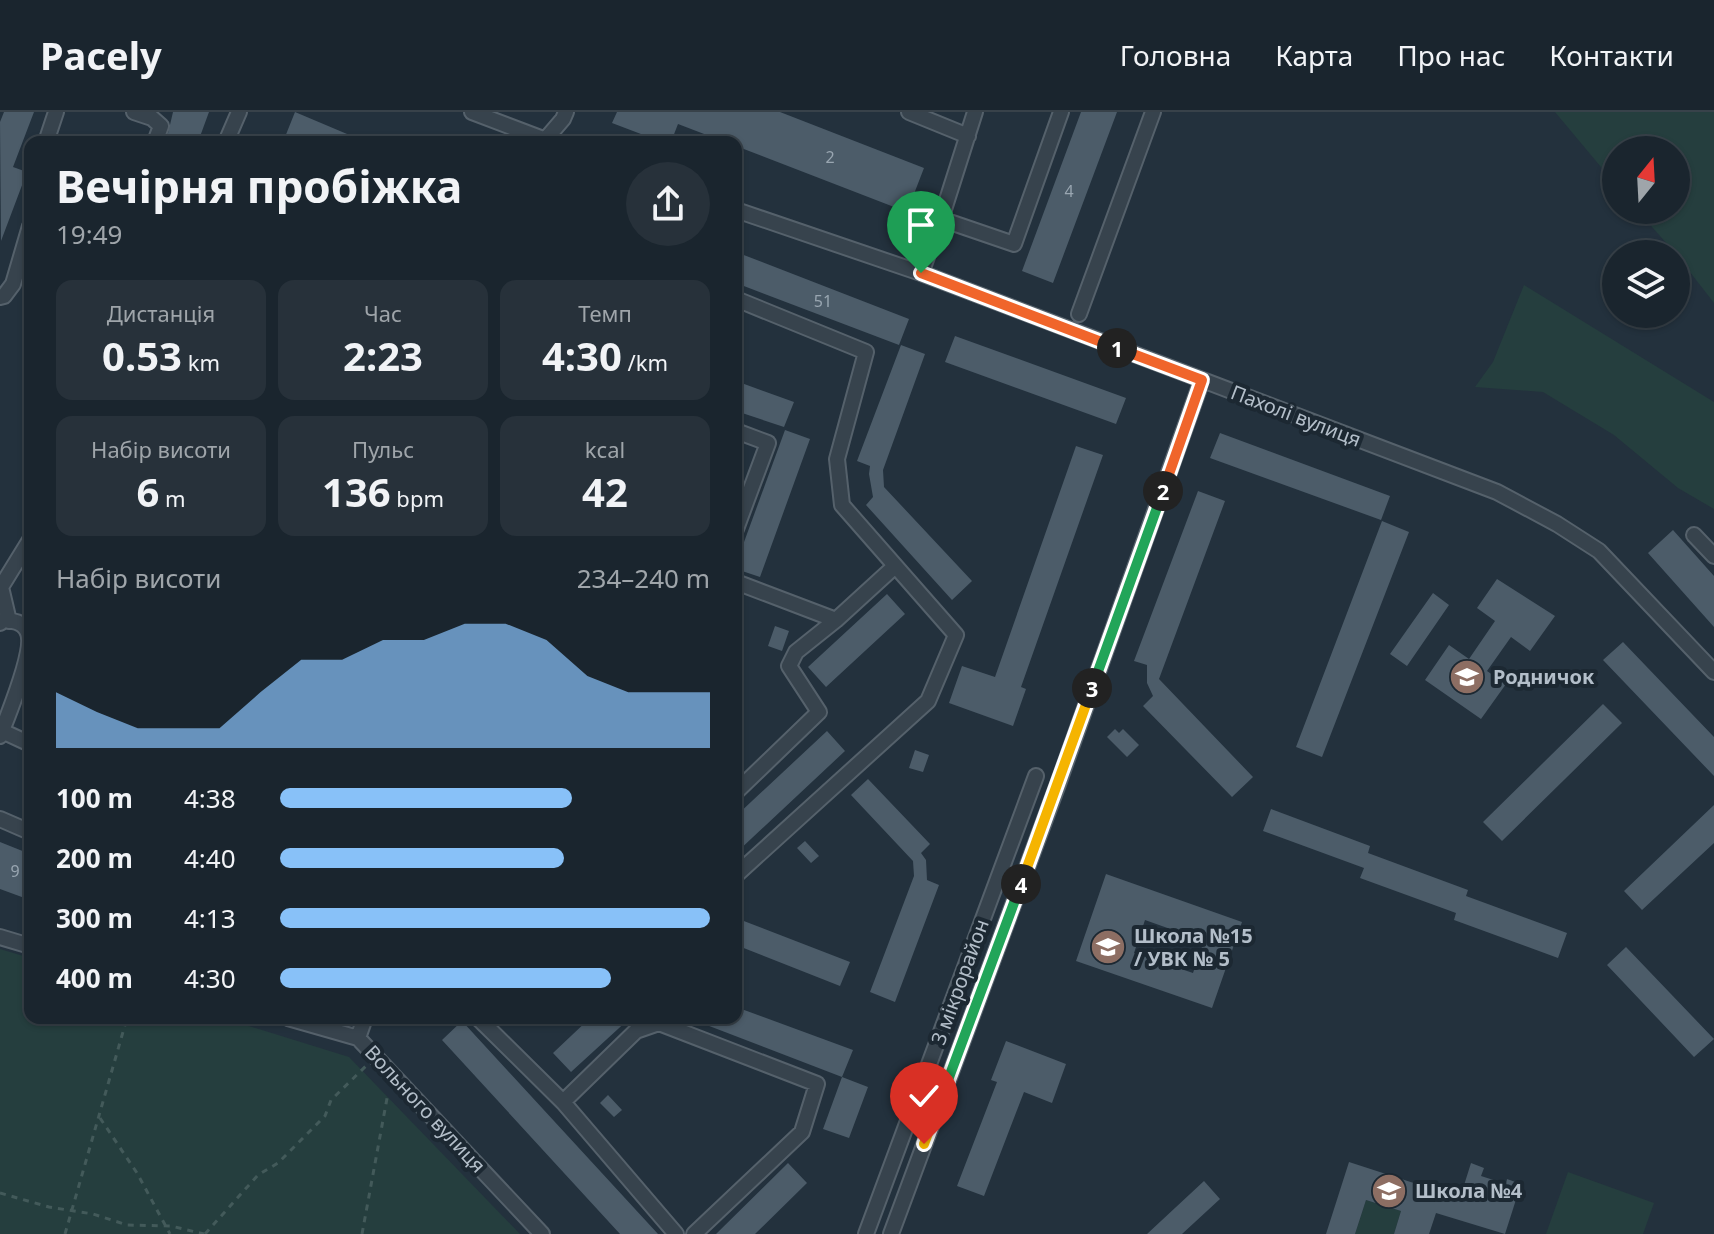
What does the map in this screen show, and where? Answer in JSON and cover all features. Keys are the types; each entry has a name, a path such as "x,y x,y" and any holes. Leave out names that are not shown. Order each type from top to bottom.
{"street":[{"path":"48,136 56,112"},
{"path":"134,112 152,118 161,126 157,136"},
{"path":"229,136 239,112"},
{"path":"472,112 535,136"},
{"path":"551,136 566,112"},
{"path":"909,112 968,136"},
{"path":"921,273 975,112"},
{"path":"941,219 1014,244 1061,112"},
{"path":"1079,314 1153,112"},
{"name":"Пахолі вулиця","path":"742,212 921,273 1497,492 1599,551 1714,672"},
{"path":"0,297 13,284 24,246"},
{"path":"742,301 866,352 837,459 842,505 956,635 928,701 742,870"},
{"name":"3 мікрорайон","path":"891,1234 1063,769 1202,380"},
{"path":"742,433 768,443 742,513"},
{"path":"1694,535 1714,556"},
{"path":"24,550 1,587 4,622 24,627"},
{"path":"742,786 819,712 789,666 796,652 894,567"},
{"path":"742,584 836,620"},
{"path":"24,664 1,734 24,742"},
{"name":"3 мікрорайон","path":"866,1234 1036,776"},
{"path":"0,819 24,829"},
{"path":"0,937 24,944"},
{"name":"Вольного вулиця","path":"309,1024 358,1038 542,1234"},
{"path":"358,1038 363,1024"},
{"path":"484,1024 563,1102 676,1234"},
{"path":"563,1102 636,1031 656,1024"},
{"path":"662,1024 817,1084 802,1132 694,1234"}],"path":[{"path":"65,1234 125,1024"},
{"path":"0,1193 127,1225 171,1226 205,1234 258,1175 278,1163 325,1116 331,1100 366,1066"},
{"path":"362,1234 388,1093"},
{"path":"100,1118 137,1173 170,1234"}],"green space":[{"path":"1555,112 1714,112 1714,303 1690,272 1690,240 1664,240 1649,224 1690,224 1690,136 1602,136 1602,168"},
{"path":"1524,285 1714,402 1714,509 1678,488 1614,435 1543,392 1475,387 1493,362"},
{"path":"0,949 24,956 24,1024 242,1024 349,1057 520,1234 0,1234"},
{"path":"1568,1172 1654,1203 1643,1234 1546,1234"},
{"path":"1366,1200 1401,1211 1394,1234 1355,1234"}],"building":[{"path":"4,112 34,112 13,167 24,171 24,180 1,241 0,122"},
{"path":"173,112 209,112 200,136 167,136"},
{"path":"295,112 352,136 285,136"},
{"path":"617,112 780,112 924,168 907,212 742,148 742,136 709,136 678,124 673,136 646,136 612,123"},
{"path":"1081,112 1117,112 1053,283 1022,271"},
{"path":"742,254 909,319 899,345 742,285"},
{"path":"955,336 1126,398 1116,424 945,362"},
{"path":"901,345 925,354 883,470 884,487 972,581 952,600 866,505 873,497 870,466 857,461"},
{"path":"742,383 794,402 784,427 742,413"},
{"path":"785,430 810,439 760,577 742,571 742,548"},
{"path":"1220,433 1390,496 1381,520 1210,458"},
{"path":"1076,446 1103,455 1021,687 1026,689 1013,726 949,703 962,666 995,677"},
{"path":"1198,491 1225,501 1159,679 1253,777 1232,797 1143,706 1153,696 1147,683 1147,665 1134,661"},
{"path":"1382,521 1409,532 1322,757 1296,747"},
{"path":"1673,530 1714,576 1714,627 1648,553"},
{"path":"1497,579 1555,616 1530,651 1511,637 1487,671 1506,684 1481,719 1425,680 1449,645 1469,659 1495,621 1477,608"},
{"path":"1433,593 1449,605 1407,666 1390,654"},
{"path":"887,594 905,614 826,687 808,667"},
{"path":"775,626 789,631 782,651 768,646"},
{"path":"1623,642 1714,737 1714,776 1603,660"},
{"path":"1603,704 1622,723 1502,841 1483,822"},
{"path":"1115,729 1119,733 1123,729 1139,745 1127,757 1107,737"},
{"path":"827,731 845,751 742,847 742,810"},
{"path":"915,750 929,755 923,772 909,768"},
{"path":"868,779 930,844 921,853 926,860 927,880 939,885 895,1002 870,992 914,876 913,861 851,795"},
{"path":"1714,805 1714,843 1642,910 1624,891"},
{"path":"1271,809 1370,846 1368,853 1468,890 1466,896 1567,933 1558,958 1454,920 1456,913 1360,878 1364,868 1263,831"},
{"path":"805,841 819,856 811,863 797,848"},
{"path":"0,842 24,852 24,898 0,889"},
{"name":"Школа №15 / УВК № 5","path":"1106,874 1242,922 1212,1008 1076,961","holes":["1145,920 1204,941 1193,973 1134,953"]},
{"path":"742,920 850,962 840,986 742,947"},
{"path":"1626,947 1714,1039 1694,1057 1607,965"},
{"path":"742,1009 853,1050 842,1077 704,1024 742,1024"},
{"path":"459,1024 465,1024 658,1234 620,1234 442,1040"},
{"path":"584,1024 623,1024 571,1072 553,1053"},
{"path":"1006,1041 1066,1064 1052,1103 1024,1092 984,1196 957,1186 997,1082 991,1080"},
{"path":"842,1077 868,1087 849,1138 823,1129"},
{"path":"608,1095 622,1110 614,1117 600,1103"},
{"name":"Школа №4","path":"1349,1162 1460,1198 1471,1163 1484,1168 1481,1176 1506,1184 1507,1179 1521,1184 1505,1234 1436,1213 1429,1234 1394,1234 1401,1211 1366,1200 1355,1234 1326,1234"},
{"path":"788,1163 807,1183 755,1234 716,1234"},
{"path":"1204,1181 1220,1199 1182,1234 1147,1234"}],"place":[{"name":"Родничок","path":"1467,677"},
{"name":"Школа №15 / УВК № 5","path":"1108,947"},
{"name":"Школа №4","path":"1389,1191"}],"route":[{"path":"921,273 1202,380 1058,784 924,1144"}]}
